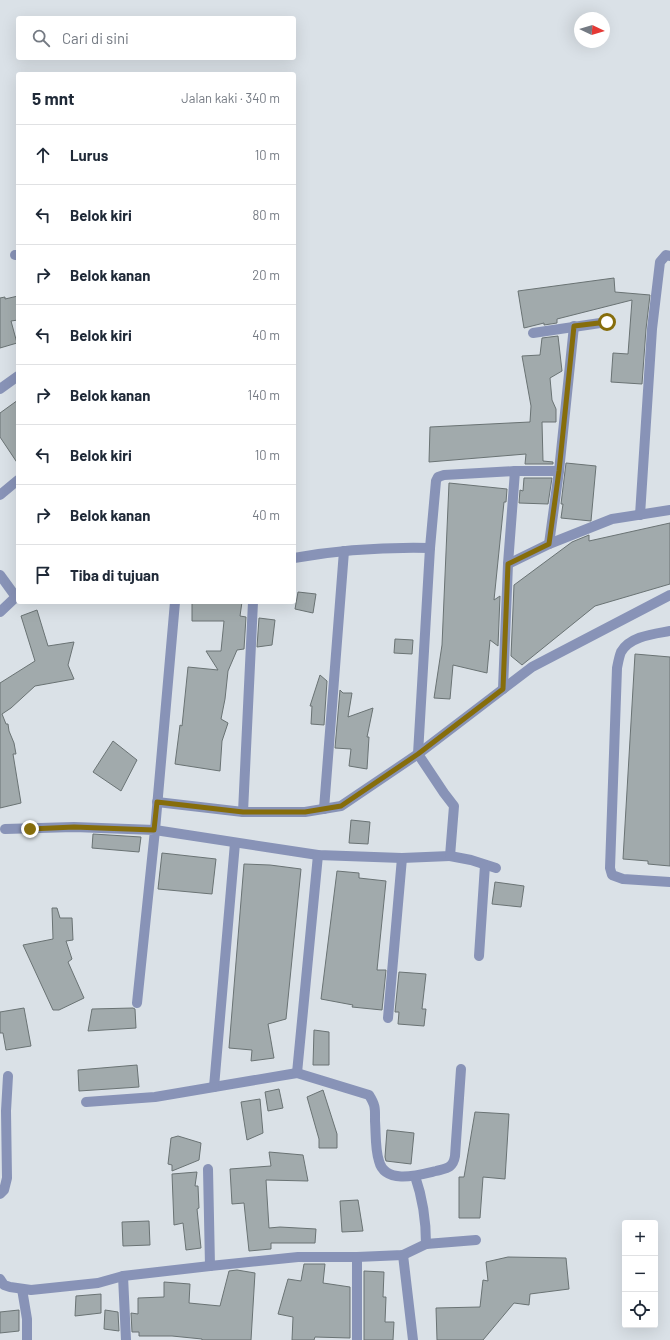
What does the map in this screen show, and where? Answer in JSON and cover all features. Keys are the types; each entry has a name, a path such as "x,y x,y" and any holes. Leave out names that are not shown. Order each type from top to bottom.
{"street":[{"path":"640,515 652,329 660,262 666,255 670,256"},
{"path":"533,332 607,322"},
{"path":"549,544 559,471 574,326"},
{"path":"0,388 16,377"},
{"path":"450,856 454,806 418,754 430,548 436,481 438,477 444,475 515,471 559,471"},
{"path":"503,689 508,564 515,471"},
{"path":"0,494 16,482"},
{"path":"508,564 549,544 612,519 670,510"},
{"path":"296,558 344,551 430,548"},
{"path":"324,809 344,551"},
{"path":"0,576 16,595"},
{"path":"157,802 243,812 305,812 341,806 418,754 532,667 670,595"},
{"path":"0,612 16,597"},
{"path":"136,1003 157,802 175,604"},
{"path":"243,812 253,604"},
{"path":"670,631 646,635 630,642 621,652 617,668 610,868 612,875 623,879 670,882"},
{"path":"5,830 74,827 154,830 318,855 402,858 450,856 471,860 496,868"},
{"path":"214,1088 235,843"},
{"path":"297,1073 318,855"},
{"path":"388,1018 402,858"},
{"path":"479,956 485,865"},
{"path":"86,1102 154,1097 297,1073 369,1095 374,1103 377,1154 379,1163 383,1170 397,1177 415,1176 448,1168 453,1164 455,1156 461,1069"},
{"path":"0,1194 4,1190 7,1178 6,1111 8,1076"},
{"path":"208,1169 210,1266"},
{"path":"415,1176 422,1195 426,1224 426,1244"},
{"path":"1,1284 10,1287 32,1290 98,1283 123,1276 298,1257 403,1255 426,1244 476,1240"},
{"path":"403,1255 413,1340"},
{"path":"357,1257 357,1340"},
{"path":"123,1276 126,1340"},
{"path":"22,1289 27,1319 27,1340"}],"building":[{"path":"614,278 615,292 650,295 642,384 611,382 613,353 628,354 632,300 557,319 557,323 544,325 544,323 524,328 518,291"},
{"path":"16,296 16,320 11,321 16,343 0,348 0,298 5,297 5,299"},
{"path":"558,336 562,371 550,378 552,400 556,409 556,422 542,422 543,461 553,462 553,464 525,464 526,454 429,462 430,427 530,422 531,406 522,356 540,355 542,338"},
{"path":"16,401 16,461 0,437 0,413"},
{"path":"566,463 596,466 591,521 561,518 563,504 561,504"},
{"path":"524,478 552,478 548,504 519,503 520,490 523,491"},
{"path":"449,483 507,489 506,502 504,502 494,600 500,596 498,646 490,640 487,673 453,665 450,699 434,698 442,645"},
{"path":"670,523 670,584 595,606 522,665 511,656 514,585 572,542 589,535 589,541"},
{"path":"298,592 316,594 313,613 295,609"},
{"path":"192,604 242,604 240,616 246,617 244,649 237,650 228,671 221,719 228,723 222,741 220,771 175,764 180,725 182,726 188,667 218,670 206,651 221,651 224,621 192,621"},
{"path":"37,610 48,646 74,642 68,665 74,679 35,686 11,708 2,714 6,724 8,724 14,743 16,754 13,754 21,803 0,808 0,683 35,661 21,616"},
{"path":"259,618 275,620 272,645 257,647"},
{"path":"395,639 413,640 412,654 394,653"},
{"path":"635,654 670,657 670,866 648,864 648,861 623,859"},
{"path":"320,675 327,681 324,725 311,724 312,706 310,706"},
{"path":"340,690 343,693 352,693 348,717 373,708 367,737 369,737 367,769 349,766 351,749 335,748"},
{"path":"113,741 137,760 121,791 93,772"},
{"path":"351,820 370,822 368,844 349,843"},
{"path":"93,834 141,837 139,852 92,848"},
{"path":"162,853 216,859 212,894 158,889"},
{"path":"244,864 270,865 301,869 286,1019 268,1024 274,1058 251,1061 252,1050 229,1048"},
{"path":"337,871 359,873 359,878 386,881 377,970 386,970 382,1010 352,1007 353,1005 321,999"},
{"path":"495,882 524,886 521,907 492,904"},
{"path":"52,908 57,908 60,918 72,918 73,940 66,941 72,959 68,962 84,998 59,1010 53,1010 23,945 53,939"},
{"path":"399,972 426,974 422,1009 426,1009 424,1026 398,1024 399,1012 395,1012"},
{"path":"24,1008 31,1046 6,1050 3,1033 0,1033 0,1012"},
{"path":"92,1009 135,1009 136,1028 88,1031"},
{"path":"314,1030 329,1032 329,1065 313,1065"},
{"path":"137,1065 139,1087 79,1091 78,1070"},
{"path":"279,1089 283,1108 268,1111 265,1092"},
{"path":"323,1090 337,1134 337,1148 319,1148 319,1139 307,1097"},
{"path":"260,1099 263,1133 247,1140 241,1102"},
{"path":"475,1112 509,1114 505,1179 483,1177 480,1218 459,1218 459,1177 464,1177"},
{"path":"387,1130 414,1133 411,1164 386,1161"},
{"path":"178,1136 201,1143 199,1160 172,1171 172,1165 168,1164 171,1138"},
{"path":"269,1152 303,1155 308,1181 266,1180 269,1228 280,1227 316,1229 315,1243 271,1243 271,1249 249,1251 244,1203 232,1204 230,1169 271,1166"},
{"path":"197,1172 195,1186 198,1186 199,1208 197,1209 201,1248 186,1250 183,1223 174,1225 172,1174"},
{"path":"358,1200 363,1231 342,1232 340,1201"},
{"path":"149,1221 150,1245 123,1246 122,1222"},
{"path":"508,1257 566,1258 569,1289 530,1294 529,1305 514,1303 483,1340 437,1340 436,1308 480,1307 483,1280 488,1281 486,1262"},
{"path":"304,1264 325,1264 323,1283 350,1287 350,1338 315,1337 314,1340 292,1340 293,1317 278,1314 288,1279 301,1281"},
{"path":"237,1270 255,1273 251,1340 202,1340 172,1336 139,1336 139,1332 132,1332 131,1313 138,1314 138,1298 164,1297 164,1282 190,1284 189,1303 220,1306 229,1271"},
{"path":"364,1271 384,1272 383,1297 386,1297 385,1322 394,1322 393,1340 364,1340"},
{"path":"101,1294 101,1313 75,1316 76,1296"},
{"path":"19,1310 19,1331 0,1333 0,1312"},
{"path":"105,1310 118,1312 119,1331 104,1329"}],"route":[{"path":"30,829 74,827 154,830 157,802 243,812 284,813 305,812 341,806 418,754 503,689 508,564 549,544 559,471 574,326 607,322"}]}
